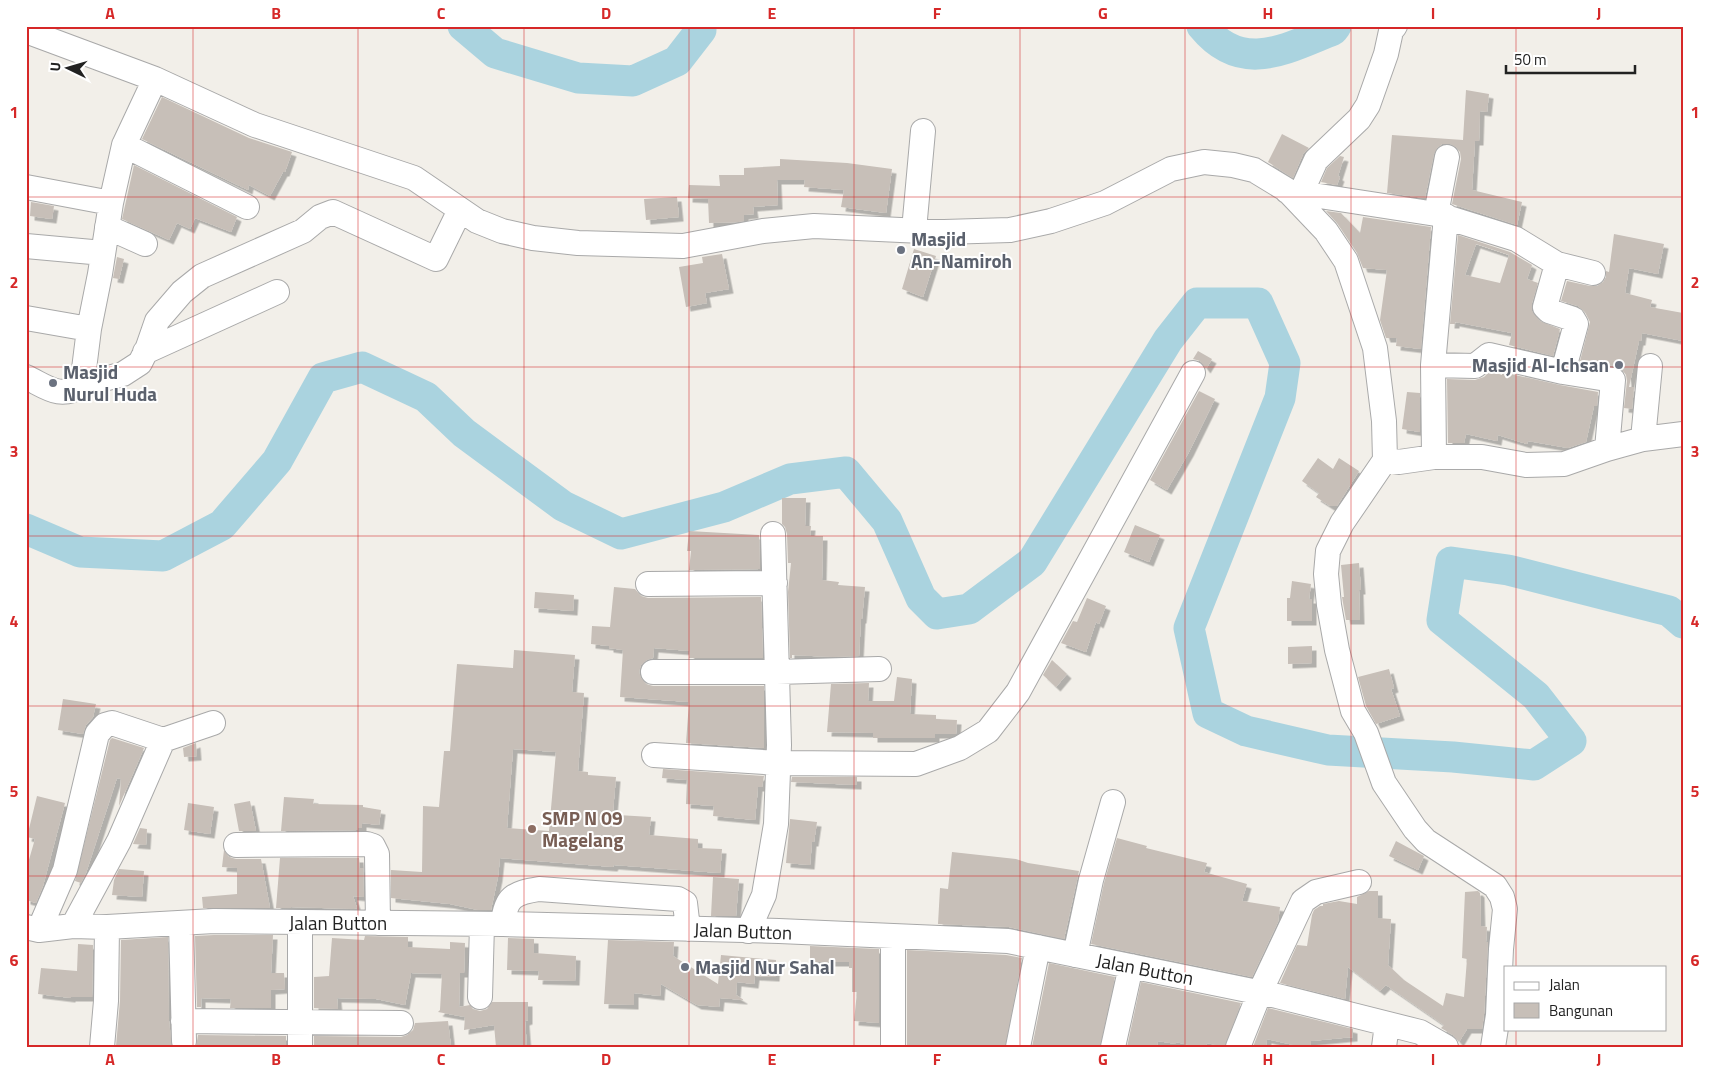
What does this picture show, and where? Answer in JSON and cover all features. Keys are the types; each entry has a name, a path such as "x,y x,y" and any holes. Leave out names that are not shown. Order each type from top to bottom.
{"street":[{"path":"1294,192 1316,160 1359,119 1368,105 1386,54 1391,31 1395,26"},
{"path":"26,31 154,78 255,125 414,178 477,221 533,238 578,243 684,246 763,231 814,226 944,232 1010,230 1051,221 1105,203 1171,169 1204,162 1233,165 1254,170 1294,192 1441,215 1516,238 1557,264 1593,273"},
{"path":"82,385 89,329 111,203 124,145 154,78"},
{"path":"914,230 923,131"},
{"path":"124,145 247,206"},
{"path":"1434,457 1433,365 1441,215 1447,157"},
{"path":"26,187 111,203"},
{"path":"1294,192 1326,230 1346,262 1375,348 1384,421 1384,460 1342,523 1328,551 1326,574 1337,650 1352,711 1366,733 1384,783 1426,842 1495,886 1502,897 1505,908 1498,1016 1493,1047"},
{"path":"26,377 60,393 73,391 82,385 123,374 140,362 146,352 156,321 182,292 202,276 303,230 320,217 333,212 436,259 460,210"},
{"path":"107,227 145,244"},
{"path":"26,246 103,252"},
{"path":"1557,264 1545,307 1548,312 1573,319 1576,324 1563,372"},
{"path":"146,352 277,292"},
{"path":"26,318 89,329"},
{"path":"1433,365 1475,366 1489,355 1563,372 1612,380 1607,449"},
{"path":"1644,439 1650,366"},
{"path":"654,755 778,762 916,764 960,748 988,731 1018,692 1193,373"},
{"path":"1384,460 1399,462 1434,457 1482,457 1526,465 1564,464 1644,439 1683,434"},
{"path":"748,931 764,895 776,824 779,745 773,534"},
{"path":"648,584 775,583"},
{"path":"653,672 777,672 879,669"},
{"path":"32,929 65,870 97,734 105,725 112,723 164,740 213,723"},
{"path":"73,926 119,841 164,740"},
{"path":"1075,955 1091,880 1114,802"},
{"path":"236,845 366,844 373,846 377,854 378,923"},
{"path":"1238,1047 1260,992 1303,902 1316,892 1359,882"},
{"path":"480,997 492,924 504,912 508,901 520,892 539,889 678,898 685,903 688,929"},
{"path":"764,895 779,932"},
{"name":"Jalan Button","path":"32,929 214,921 492,924 1008,941 1260,992 1386,1035 1420,1032 1446,1047"},
{"path":"181,923 184,1031 300,1022 401,1023"},
{"path":"300,923 300,1047"},
{"path":"102,1047 106,1001 107,927"},
{"path":"893,937 893,1047"},
{"path":"1018,1047 1038,948"},
{"path":"1113,1047 1131,966"}],"building":[{"path":"1466,90 1489,94 1487,112 1480,111 1479,141 1475,141 1472,190 1522,202 1517,225 1452,204 1461,159 1460,152 1450,144 1442,144 1434,154 1425,198 1387,193 1392,135 1463,140"},
{"path":"162,97 249,138 292,152 285,172 283,172 270,196 249,185 248,190 142,139"},
{"path":"1282,134 1309,148 1303,154 1293,178 1268,162"},
{"path":"1340,156 1344,157 1337,185 1321,182 1327,168"},
{"path":"780,159 847,163 892,169 886,213 841,207 844,190 804,187 805,180 777,180 778,205 753,207 754,214 744,215 744,221 738,222 709,223 708,199 688,198 689,185 720,186 719,175 744,175 744,168 780,166"},
{"path":"134,165 237,217 231,232 195,218 190,229 177,223 169,240 122,219"},
{"path":"677,197 679,217 646,220 644,199"},
{"path":"31,202 54,206 52,219 30,216"},
{"path":"1326,211 1341,213 1360,233 1363,217 1431,227 1421,349 1396,346 1397,338 1386,338 1380,320 1387,270 1363,268 1357,253 1337,223"},
{"path":"1614,234 1664,244 1658,274 1629,268 1625,293 1652,300 1650,307 1683,313 1683,341 1642,333 1629,387 1634,387 1632,409 1624,408 1627,381 1622,369 1615,366 1580,361 1590,322 1585,312 1578,306 1561,301 1567,281 1590,286 1597,286 1603,282 1606,277 1606,271 1609,272"},
{"path":"1458,235 1510,252 1532,265 1527,279 1538,283 1532,303 1532,311 1540,321 1560,329 1553,356 1509,345 1512,333 1455,322 1455,324 1450,324","holes":["1476,244 1509,255 1500,283 1465,275"]},
{"path":"914,249 936,256 923,297 902,289"},
{"path":"722,254 729,289 705,293 707,303 686,307 679,267 703,263 702,257"},
{"path":"117,257 124,259 119,279 113,278"},
{"path":"1198,351 1212,359 1206,369 1200,361 1193,359"},
{"path":"1490,371 1502,375 1502,372 1598,392 1597,406 1594,406 1586,442 1568,448 1528,441 1527,444 1498,435 1497,441 1466,434 1464,443 1448,443 1447,379 1475,380 1484,377"},
{"path":"1199,391 1215,399 1189,452 1167,490 1150,480"},
{"path":"1407,392 1420,393 1420,432 1402,429"},
{"path":"1318,458 1333,469 1339,458 1359,471 1337,506 1330,506 1316,497 1319,493 1302,481"},
{"path":"782,498 806,498 805,526 811,526 810,536 823,536 822,580 839,582 838,585 865,587 859,656 792,655 792,658 790,658 788,592 791,563 788,563 787,534 782,524"},
{"path":"1135,525 1160,535 1149,562 1124,552"},
{"path":"689,531 759,535 760,569 689,570 691,551 687,551"},
{"path":"1359,563 1361,590 1359,590 1360,620 1346,620 1342,597 1344,597 1341,565"},
{"path":"1292,581 1311,584 1309,599 1312,599 1312,621 1287,621 1287,598 1290,598"},
{"path":"614,587 635,589 641,596 648,598 761,597 763,658 689,658 690,651 654,648 653,658 641,665 639,672 646,684 653,686 764,686 764,748 686,743 689,702 620,697 623,650 591,644 592,626 610,627"},
{"path":"535,592 574,595 573,611 534,608"},
{"path":"1087,598 1106,606 1099,624 1096,622 1086,652 1061,643 1073,621 1077,622"},
{"path":"1312,646 1312,663 1288,664 1288,647"},
{"path":"514,650 575,655 572,692 584,693 578,771 588,772 588,775 616,777 613,811 618,811 618,815 651,817 649,835 698,839 698,848 722,849 720,873 500,858 491,910 478,910 450,904 391,898 391,870 422,872 423,806 439,807 444,751 450,751 457,664 513,668","holes":["513,749 556,752 549,831 507,828"]},
{"path":"1052,660 1067,674 1056,687 1043,675"},
{"path":"1389,669 1394,688 1391,689 1400,716 1376,724 1366,706 1358,677"},
{"path":"897,677 912,679 910,714 936,715 936,719 957,720 956,734 935,734 935,738 873,738 873,733 827,732 831,684 869,683 868,701 894,701"},
{"path":"63,699 96,704 93,717 86,725 83,734 58,730"},
{"path":"112,738 144,748 119,806 121,779 117,778 81,883 75,881"},
{"path":"196,743 197,756 184,757 183,748"},
{"path":"663,769 764,776 762,787 758,787 755,820 713,816 714,806 686,804 687,780 662,778"},
{"path":"792,777 857,777 857,785 791,782"},
{"path":"37,796 65,803 43,886 36,903 26,900 26,870 35,839 27,837"},
{"path":"284,797 314,799 313,804 363,805 363,807 381,810 379,825 362,823 362,828 358,828 358,830 281,831"},
{"path":"250,801 256,831 239,831 234,804"},
{"path":"188,803 214,807 210,834 184,830"},
{"path":"790,819 817,822 814,842 812,842 810,865 786,863"},
{"path":"140,828 147,829 146,845 133,844"},
{"path":"1117,838 1147,846 1146,848 1207,863 1204,872 1247,884 1242,901 1280,907 1278,922 1252,977 1091,944 1104,883"},
{"path":"1396,841 1424,856 1418,870 1389,856"},
{"path":"224,850 229,857 236,859 261,859 270,908 203,908 202,897 237,894 237,868 222,867"},
{"path":"952,852 1016,859 1028,863 1079,871 1064,939 1009,927 938,924 940,888 948,889"},
{"path":"280,858 359,858 360,868 363,868 364,897 353,896 357,908 354,909 276,908"},
{"path":"119,869 144,871 142,897 112,895 114,880"},
{"path":"713,877 739,879 736,916 711,916"},
{"path":"1369,891 1378,891 1378,918 1391,919 1388,965 1404,980 1443,1006 1446,993 1464,997 1467,959 1462,958 1465,892 1478,891 1480,893 1481,926 1487,927 1486,942 1488,942 1482,1029 1467,1029 1459,1042 1453,1035 1441,1028 1444,1025 1386,985 1380,991 1348,967 1345,999 1280,983 1297,945 1307,946 1314,910 1323,906 1323,904 1339,901 1357,904 1357,897"},
{"path":"273,935 271,973 284,973 285,989 271,990 271,1008 230,1008 231,999 201,998 201,1007 197,1007 195,936"},
{"path":"365,936 408,937 408,947 450,949 450,942 465,943 464,973 460,973 459,1007 470,1005 473,1009 480,1011 487,1009 492,1002 528,1002 528,1020 525,1021 527,1047 496,1047 494,1025 464,1030 465,1017 438,1012 440,1010 442,974 411,973 405,1005 376,999 337,998 338,1009 314,1008 314,977 329,976 332,938 364,940"},
{"path":"168,937 169,1021 172,1047 116,1046 120,1001 121,940"},
{"path":"508,938 534,939 534,953 576,956 575,981 538,980 539,971 507,970"},
{"path":"608,940 674,942 673,956 718,984 721,955 776,960 775,977 755,976 754,984 737,982 736,995 744,1000 720,998 719,1007 697,1005 661,984 660,996 634,993 634,1005 604,1004"},
{"path":"78,944 93,945 92,997 71,998 38,994 41,968 77,971"},
{"path":"810,946 879,949 879,1023 854,1021 857,992 852,992 852,968 849,968 849,962 810,962"},
{"path":"907,950 1006,955 1022,958 1005,1047 907,1047"},
{"path":"1049,963 1115,977 1100,1047 1032,1047"},
{"path":"1141,982 1241,1003 1225,1047 1207,1043 1206,1047 1197,1047 1176,1042 1176,1044 1158,1041 1157,1047 1127,1047"},
{"path":"1268,1008 1353,1029 1353,1037 1311,1041 1310,1047 1267,1039 1266,1047 1253,1047"},
{"path":"448,1021 451,1047 314,1047 314,1036 401,1037 413,1030 415,1023"},
{"path":"198,1035 286,1036 286,1047 196,1047"}],"waterway":[{"path":"463,26 495,53 578,78 633,81 677,61 701,30 701,26"},
{"path":"1202,26 1217,41 1233,50 1248,54 1264,54 1281,50 1333,30 1336,26"},
{"path":"26,529 80,552 163,556 222,525 277,461 323,378 362,367 426,397 464,433 563,506 621,534 724,507 790,479 846,472 887,521 921,598 937,614 969,609 1032,562 1168,340 1197,303 1258,303 1285,363 1280,398 1189,628 1208,713 1246,731 1328,750 1453,757 1534,765 1571,741 1536,696 1442,620 1451,562 1508,570 1669,611 1683,623"}],"place":[{"name":"Masjid An-Namiroh","path":"901,250"},
{"name":"Masjid Al-Ichsan","path":"1619,365"},
{"name":"Masjid Nurul Huda","path":"53,383"},
{"name":"SMP N 09 Magelang","path":"532,829"},
{"name":"Masjid Nur Sahal","path":"685,967"}]}
